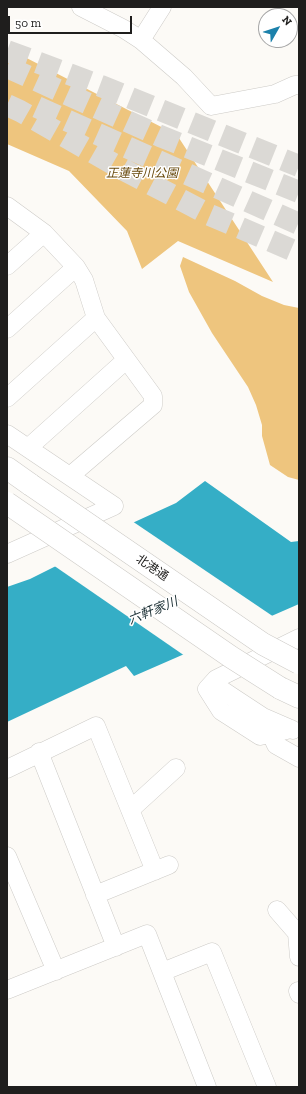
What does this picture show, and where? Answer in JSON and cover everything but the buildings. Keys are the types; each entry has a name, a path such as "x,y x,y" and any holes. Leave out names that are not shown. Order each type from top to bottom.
{"main road":[{"name":"北港通","path":"7,468 263,644 299,663"},
{"path":"7,503 231,657 280,688 299,697"}],"street":[{"path":"81,7 124,29 141,40 184,77 211,106 275,94 295,85 299,85"},
{"path":"141,40 162,7"},
{"path":"7,206 44,233 76,267 84,280 96,318 154,396 153,405 70,476"},
{"path":"7,266 44,233"},
{"path":"7,329 76,267"},
{"path":"7,398 96,318"},
{"path":"28,448 126,360"},
{"path":"7,434 114,506 10,548"},
{"path":"295,731 271,733 260,736 221,711 207,689 216,679 299,638"},
{"path":"216,679 216,686 263,717 295,731"},
{"path":"263,717 276,745 299,758"},
{"path":"7,769 39,752 96,726 130,810 162,868 95,895"},
{"path":"39,752 116,947"},
{"path":"130,810 176,768"},
{"path":"7,856 56,971"},
{"path":"277,910 297,933 299,957"},
{"path":"7,990 147,934 207,1087"},
{"path":"162,972 212,952 267,1087"}],"green space":[{"name":"正蓮寺川公園","path":"7,48 177,135 273,282 178,241 142,269 127,231 69,171 7,144"},
{"path":"183,257 235,281 262,296 284,305 299,308 299,480 288,477 270,465 262,436 262,425 256,405 248,387 212,333 189,292 180,266"}],"water":[{"name":"六軒家川","path":"205,481 291,542 299,541 299,604 134,676 126,666 7,722 7,587 30,579 128,525 176,503"}],"pier":[{"path":"132,521 274,617 185,656 53,565"}],"tunnel":[{"path":"7,51 101,86 299,166"},
{"path":"7,67 160,136 299,192"},
{"path":"7,105 124,170 210,215 299,253"},
{"path":"37,107 299,224"}]}
